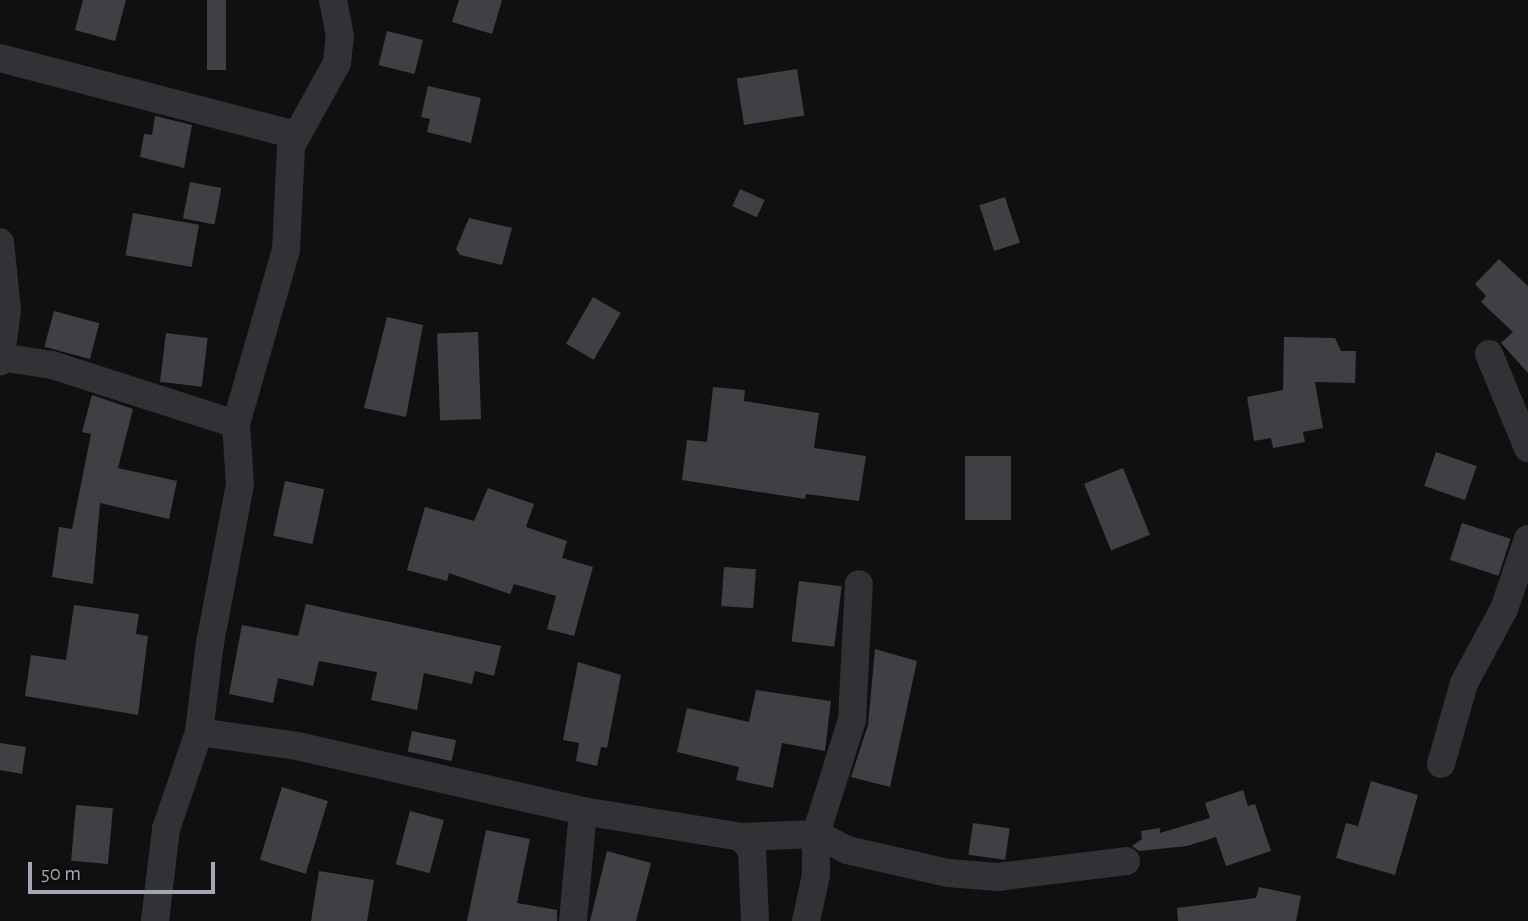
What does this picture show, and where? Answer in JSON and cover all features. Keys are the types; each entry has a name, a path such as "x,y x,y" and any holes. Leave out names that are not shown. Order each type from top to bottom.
{"street":[{"path":"155,921 166,829 199,732 210,643 240,484 236,424 286,250 296,135 337,64 340,36 332,0"},
{"path":"0,58 296,135"},
{"path":"0,242 7,310 1,359 52,365 236,424"},
{"path":"1489,354 1528,448"},
{"path":"1441,764 1464,683 1504,609 1528,539"},
{"path":"806,921 816,875 816,834 852,720 859,584"},
{"path":"199,732 297,746 583,811 741,837 816,834 847,850 948,873 998,877 1126,861"},
{"path":"573,921 583,811"},
{"path":"741,837 752,850 755,921"}],"building":[{"path":"83,0 126,0 115,41 75,30"},
{"path":"207,0 226,0 226,70 207,70"},
{"path":"459,0 502,0 492,34 452,22"},
{"path":"387,31 423,40 414,74 379,65"},
{"path":"797,69 804,115 744,125 737,79"},
{"path":"428,86 481,98 471,143 427,132 430,119 421,117"},
{"path":"155,116 192,125 184,168 140,157 144,134 152,135"},
{"path":"190,182 221,188 214,224 183,218"},
{"path":"740,189 765,200 757,217 732,206"},
{"path":"1005,197 1020,243 994,251 979,205"},
{"path":"133,213 199,225 192,267 126,255"},
{"path":"469,218 512,228 502,265 460,255 456,249"},
{"path":"1499,259 1528,286 1528,373 1501,343 1513,332 1481,302 1486,296 1475,284"},
{"path":"593,297 621,313 594,360 566,344"},
{"path":"54,311 99,323 90,359 44,347"},
{"path":"387,317 423,325 406,417 364,408"},
{"path":"478,332 481,419 440,420 437,333"},
{"path":"166,333 208,338 202,387 160,382"},
{"path":"1284,337 1335,338 1341,351 1356,351 1355,383 1315,382 1323,428 1303,432 1305,442 1273,448 1271,438 1254,441 1247,397 1283,390"},
{"path":"713,387 745,390 744,401 819,413 814,448 866,456 859,501 806,494 805,499 682,480 687,440 707,442"},
{"path":"92,395 133,409 118,468 177,481 169,519 100,503 93,584 52,577 59,527 72,529 91,434 82,432"},
{"path":"1436,452 1477,466 1465,500 1424,486"},
{"path":"965,456 1011,456 1011,520 965,520"},
{"path":"1123,468 1150,535 1111,550 1084,484"},
{"path":"285,481 324,489 312,544 273,536"},
{"path":"488,488 534,504 526,527 567,541 562,558 593,567 574,636 547,629 556,596 514,584 510,594 449,573 447,581 407,570 425,507 474,521"},
{"path":"1462,523 1511,539 1498,576 1450,560"},
{"path":"724,567 756,569 753,608 721,606"},
{"path":"799,581 842,586 834,647 792,642"},
{"path":"306,604 501,646 494,676 475,671 472,684 424,673 417,710 371,700 377,672 319,661 313,686 278,678 273,703 229,694 242,625 298,636"},
{"path":"74,605 139,614 136,634 148,636 138,715 25,696 31,655 66,660"},
{"path":"875,649 917,661 890,787 851,777 868,725"},
{"path":"578,662 621,675 607,748 601,747 597,766 576,761 579,743 563,740"},
{"path":"756,690 831,701 825,751 782,743 773,788 736,780 739,767 677,752 687,708 749,722"},
{"path":"412,731 456,740 452,761 408,752"},
{"path":"0,743 26,747 22,774 0,770"},
{"path":"1371,781 1418,795 1395,875 1336,858 1346,823 1358,826"},
{"path":"282,787 328,801 306,874 260,860"},
{"path":"1243,790 1248,806 1255,804 1271,851 1226,866 1216,837 1187,846 1139,851 1132,846 1142,839 1141,831 1160,828 1160,833 1210,818 1205,803"},
{"path":"76,805 113,808 108,864 71,861"},
{"path":"410,811 444,820 430,873 396,864"},
{"path":"973,823 1010,828 1005,860 969,855"},
{"path":"486,830 530,839 517,903 557,910 557,921 467,921"},
{"path":"607,851 651,863 636,921 590,921"},
{"path":"319,871 374,880 367,921 311,921"},
{"path":"1259,887 1301,896 1296,921 1178,921 1177,908 1256,898"}]}
